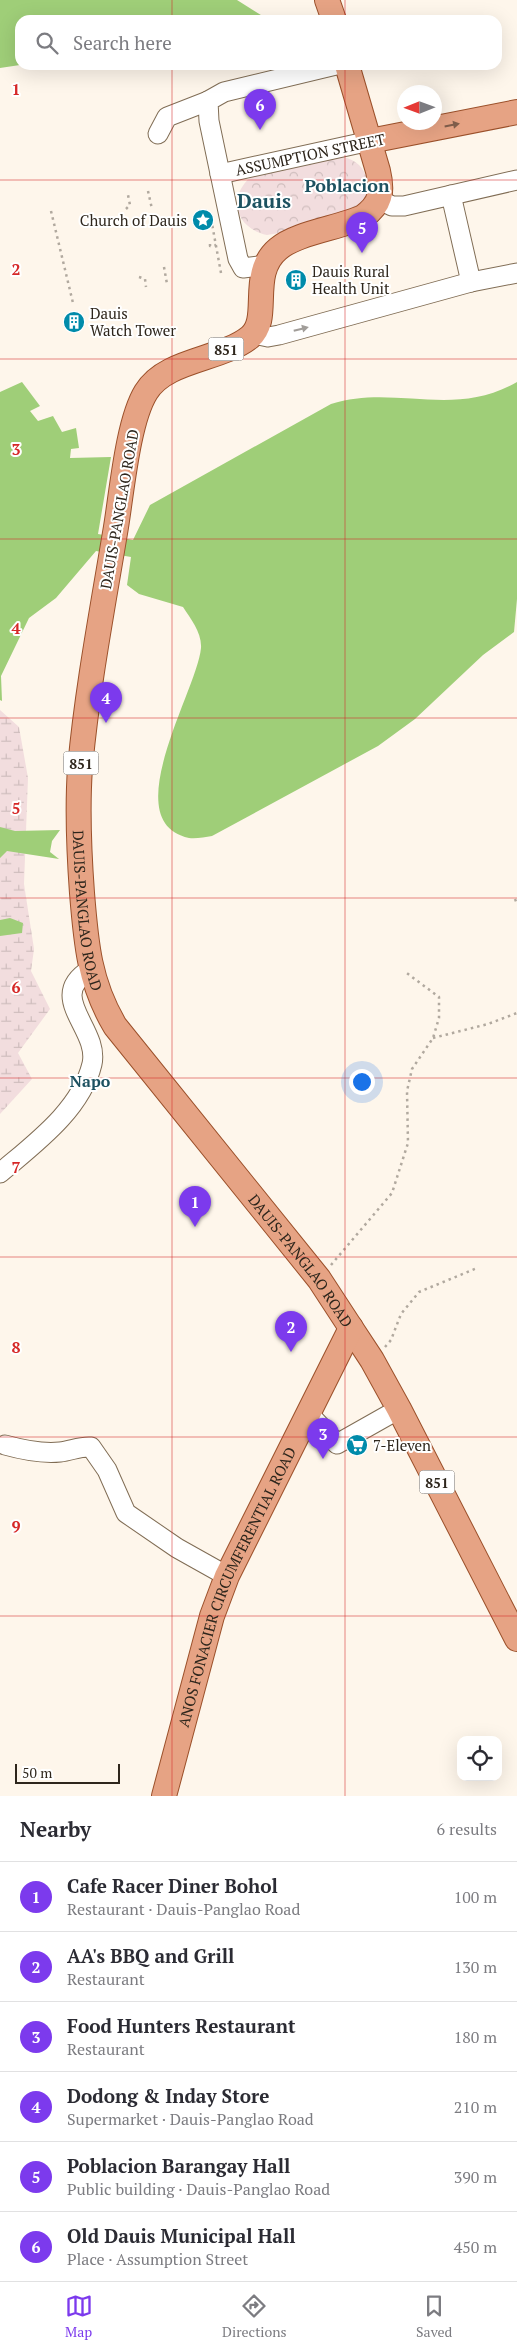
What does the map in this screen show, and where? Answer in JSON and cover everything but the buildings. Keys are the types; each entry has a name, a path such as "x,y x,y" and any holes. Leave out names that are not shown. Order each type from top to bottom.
{"main road":[{"path":"327,0 332,15"},
{"path":"349,70 381,182 380,200"},
{"name":"ASSUMPTION STREET","path":"370,141 517,112"},
{"name":"851","path":"254,334 260,315 261,281 266,265 277,249 284,244 351,222 372,210 380,200"},
{"name":"DAUIS-PANGLAO ROAD","path":"254,334 239,344 160,377 147,390 133,424 110,558 83,743 80,779 80,870 91,969 105,1008 132,1050 319,1280 372,1360 517,1639"},
{"name":"ANOS FONACIER CIRCUMFERENTIAL ROAD","path":"164,1796 212,1616 227,1576 351,1328"}],"street":[{"path":"158,134 167,117 208,101 224,92 315,70"},
{"path":"208,101 209,121 238,259 243,268 266,265"},
{"name":"ASSUMPTION STREET","path":"220,174 370,141"},
{"path":"380,200 397,206 517,180"},
{"path":"451,195 471,282"},
{"path":"254,334 279,335 471,282 517,272"},
{"path":"0,1173 52,1130 82,1087 92,1062 91,1044 73,1004 72,988 75,981 91,969"},
{"path":"308,1413 337,1444 399,1409"},
{"path":"5,1445 28,1451 49,1452 62,1452 83,1446 92,1448 107,1470 126,1513 177,1548 227,1576"}],"path":[{"path":"148,191 152,209"},
{"path":"126,210 130,205 128,195"},
{"path":"208,201 221,273"},
{"path":"205,212 210,209"},
{"path":"51,211 73,303"},
{"path":"210,244 210,246 216,245"},
{"path":"63,259 68,258"},
{"path":"164,267 167,284"},
{"path":"139,277 144,278 146,287"},
{"path":"515,899 517,904"},
{"path":"319,1280 392,1193 408,1144 407,1090 412,1069 433,1038 439,1018 439,997 404,971"},
{"path":"433,1038 488,1024 517,1013"},
{"path":"372,1360 391,1340 401,1314 419,1292 477,1268"}],"green space":[{"path":"340,156 352,160 359,165 368,180 368,193 365,201 351,212 315,225 267,235 255,231 240,216 237,207 241,188 258,172"},
{"path":"0,710 19,727 28,778 24,884 34,949 31,971 50,1009 18,1053 32,1079 0,1114"}],"shaded area":[{"path":"0,0 237,0 261,15 15,15 15,66 0,68"},
{"path":"22,382 40,406 30,411 38,421 53,416 62,432 76,428 79,448 71,449 70,458 111,457 98,534 133,540 150,505 331,404 354,399 378,397 447,400 470,398 494,393 517,382 517,599 514,632 483,655 415,719 378,746 212,836 189,838 168,827 159,808 159,782 166,753 196,668 201,648 200,637 183,607 139,594 127,585 131,557 96,551 56,598 29,618 1,676 2,701 0,700 0,392"},
{"path":"0,827 15,831 60,830 52,841 50,852 59,859 7,851 0,858"},
{"path":"10,918 23,923 22,933 0,936 0,920"}],"place":[{"name":"Old Dauis Municipal Hall","path":"260,130"},
{"name":"Church of Dauis","path":"203,220"},
{"name":"Poblacion Barangay Hall","path":"362,253"},
{"name":"Dauis Rural Health Unit","path":"296,280"},
{"name":"Dauis Watch Tower","path":"74,322"},
{"name":"Dodong & Inday Store","path":"106,723"},
{"name":"Cafe Racer Diner Bohol","path":"195,1227"},
{"name":"AA's BBQ and Grill","path":"291,1352"},
{"name":"7-Eleven","path":"357,1445"},
{"name":"Food Hunters Restaurant","path":"323,1459"}],"district":[{"name":"Poblacion","path":"347,185"},
{"name":"Dauis","path":"264,200"},
{"name":"Napo","path":"90,1081"}]}
